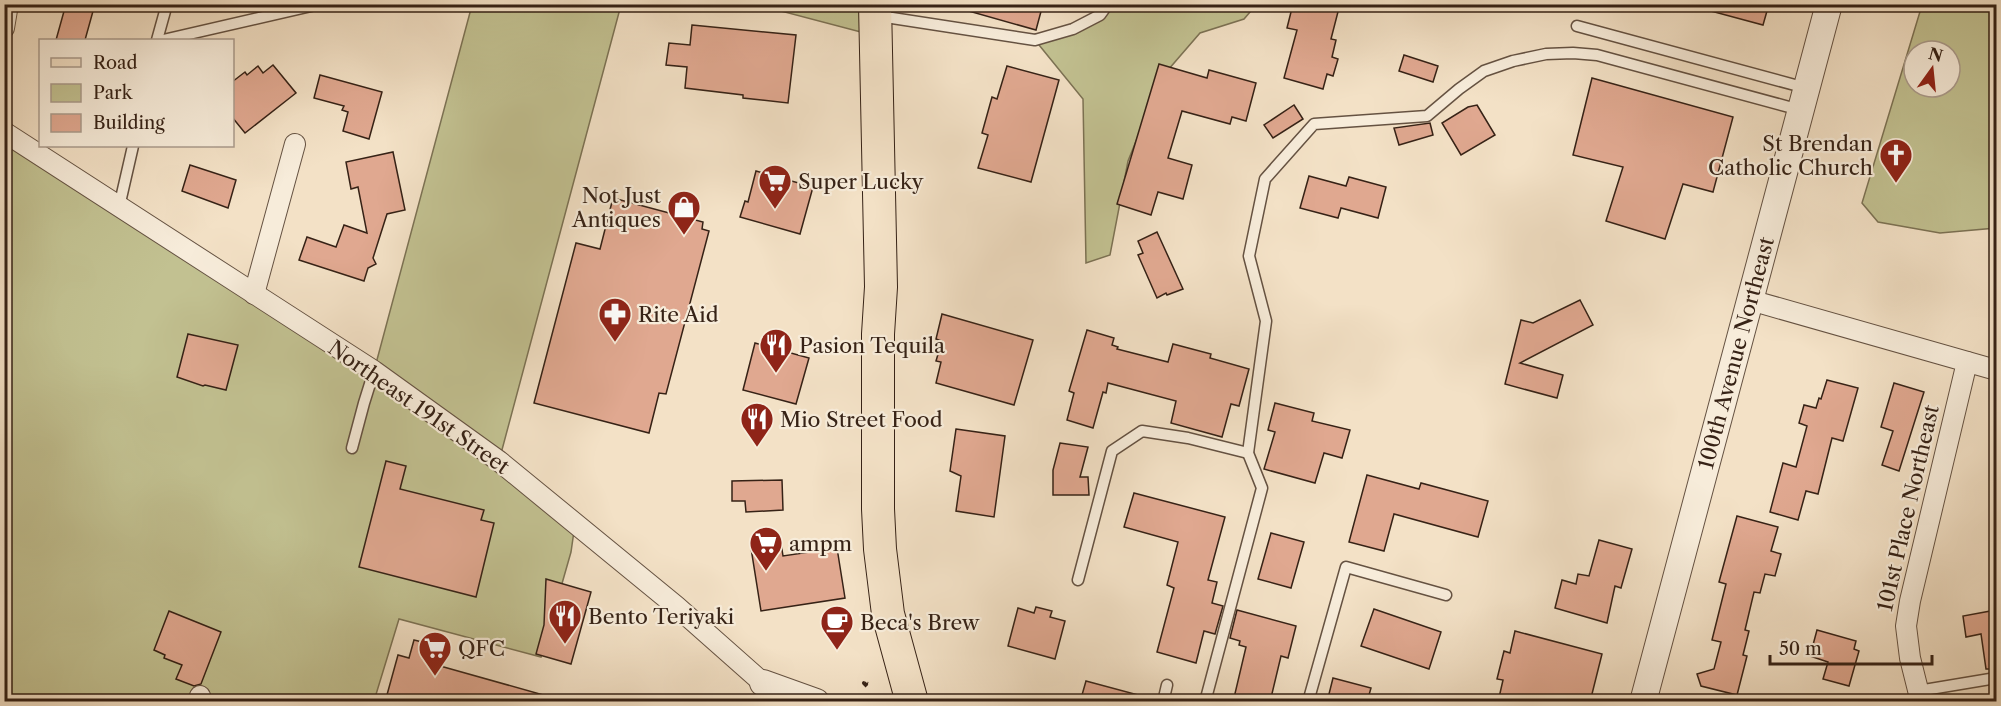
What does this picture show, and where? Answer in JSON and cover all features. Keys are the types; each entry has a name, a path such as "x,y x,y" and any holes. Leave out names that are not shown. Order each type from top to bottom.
{"main road":[{"path":"876,10 881,287 878,334 880,549 888,614 912,702"}],"street":[{"path":"4,28 9,4"},
{"name":"100th Avenue Northeast","path":"1643,702 1829,4"},
{"name":"Northeast 191st Street","path":"4,132 374,371 499,461 676,606 763,683 816,702"},
{"path":"254,294 295,144"},
{"path":"1750,300 1996,370"},
{"name":"101st Place Northeast","path":"1920,696 1910,658 1906,627 1910,601 1967,362"}],"lane":[{"path":"157,39 167,4"},
{"path":"167,39 320,4"},
{"path":"876,10 1035,40 1073,29 1100,15 1108,4"},
{"path":"1576,26 1803,99"},
{"path":"1205,702 1262,488 1248,453 1266,321 1249,256 1265,179 1314,124 1427,116 1459,89 1484,72 1546,54 1597,55 1803,99"},
{"path":"119,207 133,147"},
{"path":"352,448 374,371"},
{"path":"1078,580 1112,451 1142,432 1188,438 1248,453"},
{"path":"1308,702 1346,567 1446,595"},
{"path":"1920,696 1996,678"},
{"path":"1163,702 1167,685"}],"green space":[{"path":"472,5 621,5 499,461 575,524 571,552 541,657 399,619 374,701 5,701 4,132 374,371"},
{"path":"758,5 875,5 876,36"},
{"path":"1108,5 1256,5 1244,19 1200,33 1162,77 1128,161 1110,255 1086,263 1083,99 1035,40 1100,15"},
{"path":"1922,5 1980,5 1996,9 1996,228 1940,233 1878,222 1862,203 1902,71 1902,99 1962,99 1962,39 1912,39"}],"building":[{"path":"66,4 95,4 85,39 56,39"},
{"path":"966,4 1043,4 1036,30 965,10"},
{"path":"1293,4 1340,4 1331,39 1336,40 1332,57 1338,59 1333,76 1327,74 1323,89 1284,78 1297,30 1287,28"},
{"path":"1708,4 1769,4 1763,25 1707,10"},
{"path":"692,25 796,35 788,103 685,88 687,67 666,65 669,43 690,45"},
{"path":"1404,55 1438,66 1433,82 1399,71"},
{"path":"1159,64 1207,78 1209,70 1256,83 1246,121 1232,117 1230,124 1182,111 1168,158 1192,165 1183,199 1158,192 1151,215 1117,204"},
{"path":"273,65 296,93 245,133 234,119 234,80 245,72 247,75 258,66 263,73"},
{"path":"1007,66 1059,80 1031,182 978,168 988,135 982,133 992,97 997,99"},
{"path":"320,75 382,92 369,139 343,131 348,112 342,110 344,106 314,98"},
{"path":"1592,78 1733,117 1713,192 1683,184 1665,239 1606,221 1623,167 1573,155"},
{"path":"1294,105 1303,119 1273,138 1264,125"},
{"path":"1477,105 1495,135 1461,155 1442,123 1468,107"},
{"path":"1430,123 1433,135 1399,145 1394,128"},
{"path":"393,152 405,210 387,214 373,258 376,264 368,268 364,281 299,260 307,237 336,247 344,225 367,233 358,187 351,189 346,162"},
{"path":"190,165 236,180 228,208 182,191"},
{"name":"Super Lucky","path":"756,171 813,187 800,234 740,217 745,201 748,202"},
{"path":"1309,176 1346,186 1349,177 1386,187 1378,218 1341,208 1338,218 1300,208"},
{"name":"Rite Aid","path":"613,198 703,222 702,229 709,231 666,394 659,393 649,433 534,403 576,243 600,249"},
{"path":"1157,232 1183,289 1157,298 1138,255 1143,253 1138,241"},
{"path":"1580,300 1593,325 1520,363 1563,375 1557,398 1505,384 1521,320 1533,323"},
{"path":"942,314 1033,340 1014,405 936,383 941,362 936,361 942,341 936,339"},
{"path":"1087,330 1114,338 1112,345 1118,347 1117,349 1168,362 1173,344 1211,354 1210,358 1249,369 1239,406 1231,404 1222,437 1171,423 1176,401 1108,383 1106,393 1103,392 1093,428 1067,420 1074,393 1069,391"},
{"path":"188,334 238,345 226,390 203,386 177,377"},
{"name":"Pasion Tequila","path":"755,343 809,358 796,404 743,390"},
{"path":"1827,380 1858,388 1843,441 1832,438 1818,494 1806,491 1798,520 1770,512 1783,463 1796,467 1807,426 1799,423 1804,405 1816,408"},
{"path":"1894,383 1924,392 1899,471 1882,465 1893,431 1881,427"},
{"path":"1275,403 1314,413 1312,421 1350,430 1342,458 1324,453 1315,483 1264,469 1275,432 1268,430"},
{"path":"956,429 1005,436 994,517 956,511 961,476 950,471"},
{"path":"1060,443 1088,447 1080,477 1088,477 1089,495 1053,495 1053,470"},
{"path":"386,461 406,466 400,489 484,510 481,520 494,523 476,597 359,567"},
{"path":"1367,475 1419,489 1421,483 1488,501 1478,537 1394,514 1384,551 1349,542"},
{"path":"782,480 783,510 746,512 745,501 732,501 732,481"},
{"path":"1134,493 1225,517 1208,580 1217,582 1212,603 1223,606 1215,634 1204,631 1196,663 1157,652 1174,588 1167,585 1178,542 1124,527"},
{"path":"1737,516 1778,527 1771,551 1781,554 1775,576 1765,574 1760,593 1754,592 1745,630 1749,631 1743,655 1747,656 1737,695 1701,686 1697,674 1714,669 1721,642 1712,640 1726,584 1719,582"},
{"path":"1271,533 1304,542 1291,588 1258,579"},
{"path":"1599,540 1632,549 1621,588 1615,586 1607,623 1555,608 1562,580 1576,584 1578,574 1589,576"},
{"path":"781,543 783,556 837,548 845,598 761,611 751,548"},
{"path":"546,579 591,592 571,664 536,654 544,625"},
{"path":"1036,607 1052,611 1050,617 1065,621 1055,659 1008,646 1018,608 1034,613"},
{"path":"1374,609 1441,632 1429,669 1361,646"},
{"path":"1237,610 1296,626 1288,658 1281,656 1270,702 1233,702 1246,647 1239,645 1240,641 1230,638"},
{"path":"1996,610 1996,669 1986,669 1981,634 1966,637 1963,616"},
{"path":"169,611 221,632 201,684 194,686 176,679 182,665 164,658 165,655 154,650"},
{"path":"1817,630 1856,641 1854,649 1859,651 1849,686 1823,679 1828,662 1810,656"},
{"path":"1515,631 1602,654 1590,702 1498,702 1503,680 1497,679 1504,651 1510,653"},
{"name":"QFC","path":"414,640 439,646 433,664 547,696 546,702 385,702 398,655 409,658"},
{"path":"1333,678 1371,688 1367,702 1327,702"},
{"path":"1086,681 1142,696 1141,702 1080,702"}],"place":[{"name":"St Brendan Catholic Church","path":"1896,184"},
{"name":"Super Lucky","path":"775,210"},
{"name":"Not Just Antiques","path":"684,236"},
{"name":"Rite Aid","path":"615,343"},
{"name":"Pasion Tequila","path":"776,374"},
{"name":"Mio Street Food","path":"757,448"},
{"name":"ampm","path":"766,572"},
{"name":"Bento Teriyaki","path":"565,645"},
{"name":"Beca's Brew","path":"837,651"},
{"name":"QFC","path":"435,677"}]}
